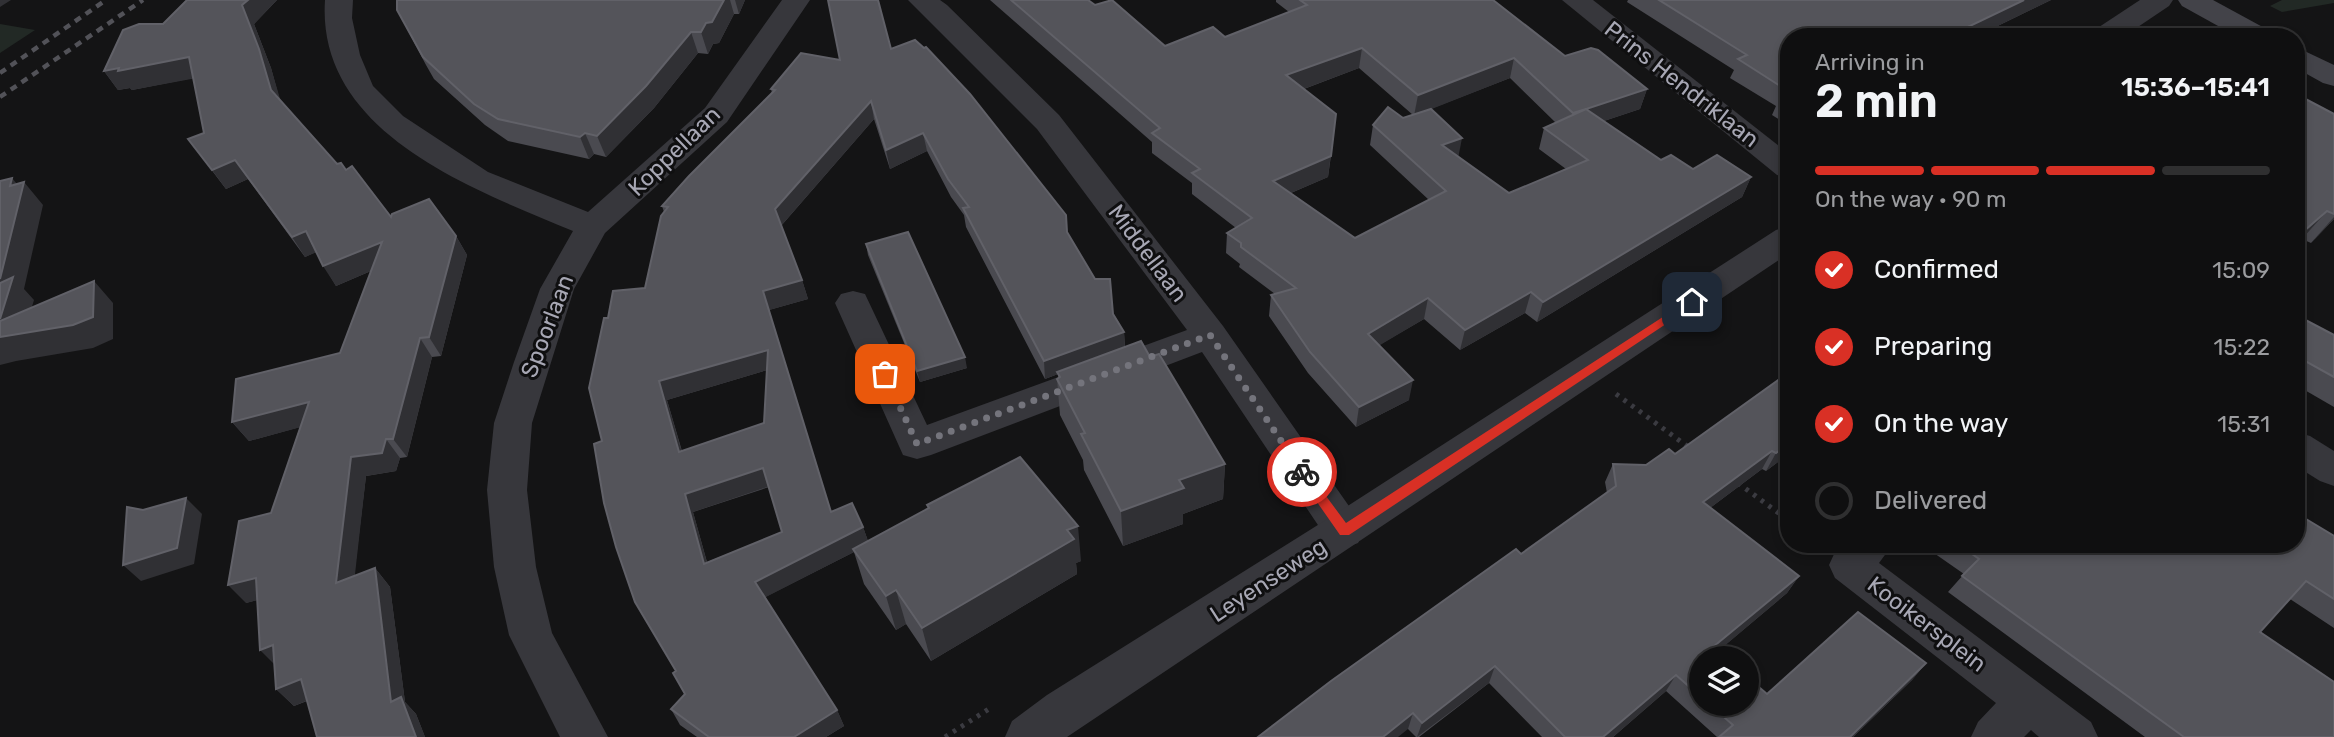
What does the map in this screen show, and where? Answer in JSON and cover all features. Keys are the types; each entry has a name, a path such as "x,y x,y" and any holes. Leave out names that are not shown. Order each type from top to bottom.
{"main road":[{"path":"2192,0 2243,28"},
{"path":"2305,61 2334,77"}],"street":[{"path":"339,0 338,18 346,55 360,89 392,123 477,179 592,226"},
{"name":"Koppellaan","path":"592,226 716,115 796,0"},
{"name":"Middellaan","path":"922,0 937,11 1048,122 1210,335 1344,531"},
{"name":"Prins Hendriklaan","path":"1576,0 1780,162"},
{"path":"2116,28 2158,0"},
{"name":"Spoorlaan","path":"585,737 531,635 515,567 507,490 513,423 532,362 557,289 592,226"},
{"name":"Leyenseweg","path":"1029,737 1064,711 1344,531 1780,243"},
{"path":"853,303 917,444 1210,335"},
{"path":"2305,452 2334,470"},
{"name":"Kooikersplein","path":"1863,553 1850,565 2075,737"},
{"path":"1994,737 2028,701"}],"path":[{"path":"1615,394 1702,457"},
{"path":"1734,481 1780,514"}],"shaded area":[{"path":"2282,0 2334,0 2334,3 2282,12 2270,6"},
{"path":"0,24 35,30 0,53"}],"building":[{"path":"187,0 248,0 242,5 271,90 337,164 341,163 346,170 352,166 391,217 392,214 429,199 456,236 429,337 420,338 393,439 386,439 382,453 351,457 336,583 375,568 391,702 401,697 416,737 317,737 301,679 276,689 273,645 260,650 256,578 228,585 239,521 271,513 309,402 232,422 236,379 340,353 382,242 323,266 306,231 292,237 235,160 212,170 188,139 204,133 189,57 118,71 119,68 104,71 123,30 139,24 163,24"},
{"path":"397,0 724,0 712,22 706,23 701,32 691,32 646,86 597,136 585,133 580,137 498,119 474,104 423,57 397,10"},
{"path":"828,0 878,0 891,49 915,40 926,47 970,94 1066,215 1067,232 1095,279 1110,279 1113,314 1124,332 1044,361 963,208 969,207 948,179 923,133 886,150 871,101 775,209 802,280 763,291 831,512 852,503 863,527 755,582 837,710 794,737 709,737 671,709 685,694 673,673 676,671 635,602 616,547 604,503 594,444 602,441 589,388 604,318 608,318 613,291 645,288 661,216 668,207 662,206 775,90 771,89 801,53 840,60","holes":["768,350 764,423 679,452 659,381","763,468 782,532 704,564 685,494"]},
{"path":"1011,0 1088,0 1095,5 1112,0 1165,46 1213,27 1225,37 1307,5 1300,0 1493,0 1565,56 1591,48 1598,50 1647,89 1586,109 1661,160 1671,155 1693,169 1717,155 1751,177 1543,302 1531,292 1465,330 1428,298 1368,334 1413,380 1359,407 1310,352 1271,295 1296,288 1241,247 1241,243 1227,233 1252,218 1192,173 1200,169 1152,133 1160,128","holes":["1362,48 1418,95 1514,58 1573,113 1586,109 1544,128 1588,160 1509,193 1442,145 1462,138 1431,109 1403,118 1388,107 1373,125 1446,191 1355,238 1273,181 1331,156 1336,114 1286,75"]},
{"path":"1659,0 2024,0 1966,28 1780,28 1780,86 1738,59 1747,55"},
{"path":"2305,99 2334,114 2334,214 2327,211 2305,230"},
{"path":"12,178 10,186 24,182 0,279 0,181"},
{"path":"908,232 965,357 917,371 866,244"},
{"path":"13,277 0,319 0,283"},
{"path":"94,281 93,317 73,325 0,337 0,321"},
{"path":"2305,320 2334,335 2334,377 2305,361"},
{"path":"1141,341 1150,357 1159,354 1225,464 1179,480 1184,488 1121,511 1081,434 1085,433 1057,379 1060,377 1057,372"},
{"path":"1780,379 1780,450 1776,453 1772,451 1703,502 1799,576 1714,646 1689,646 1689,686 1676,675 1603,737 1565,737 1495,666 1422,723 1413,713 1383,737 1258,737 1331,681 1516,549 1521,554 1616,486 1613,464 1646,465 1669,449 1675,454"},
{"path":"1020,457 1078,526 1067,530 1074,539 922,628 896,590 886,596 853,549 929,508 927,505"},
{"path":"186,498 177,548 123,565 127,507 143,510"},
{"path":"2305,518 2334,536 2334,599 2306,581 2260,632 2334,682 2334,737 2184,737 1962,576 1979,559 1971,553 2305,553"},
{"path":"1858,612 1926,663 1850,737 1719,737 1733,725 1723,716 1759,716 1759,687 1767,694"}],"railway":[{"path":"0,73 106,0"},
{"path":"0,97 143,0"}],"way so far":[{"path":"885,374 917,444 1210,335 1302,472"}],"route":[{"path":"1302,472 1344,531 1692,302"}]}
